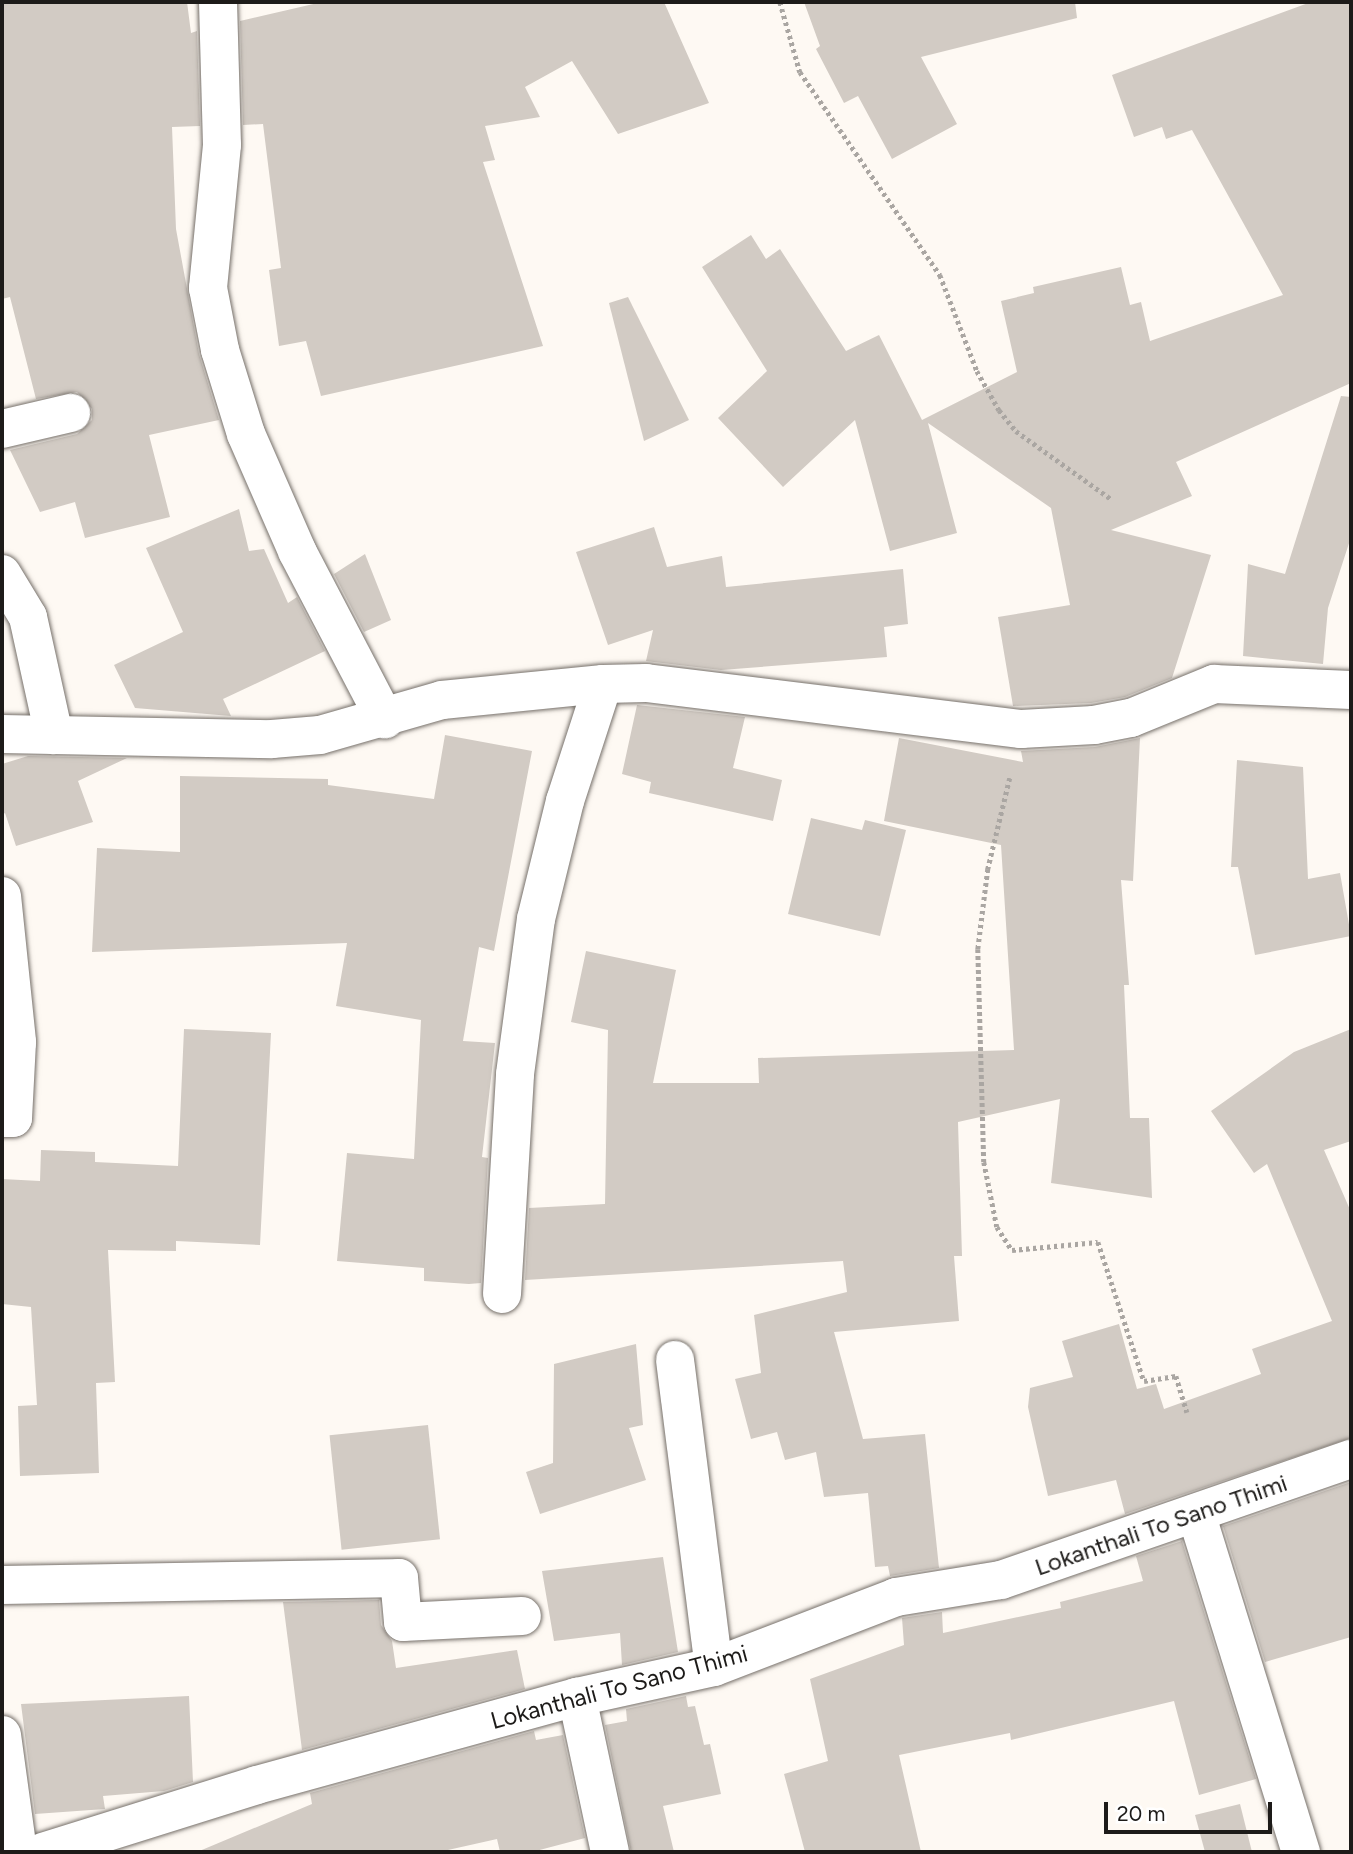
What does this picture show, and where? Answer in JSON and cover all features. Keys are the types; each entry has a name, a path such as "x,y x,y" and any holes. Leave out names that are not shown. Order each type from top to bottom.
{"street":[{"path":"218,2 222,145 208,288 220,350 246,434 297,551 385,719"},
{"path":"2,429 71,413"},
{"path":"2,574 28,617 54,735"},
{"path":"2,734 272,739 320,735 385,719 442,700 603,684 646,683 1021,729 1094,726 1131,718 1214,684 1351,690"},
{"path":"502,1294 515,1074 536,919 565,801 603,684"},
{"path":"2,896 17,1042 13,1118 2,1118"},
{"path":"675,1360 714,1667"},
{"name":"Lokanthali To Sano Thimi","path":"43,1852 257,1785 577,1697 714,1667 896,1597 1001,1580 1351,1460"},
{"path":"1196,1513 1301,1852"},
{"path":"2,1585 399,1578 403,1622 522,1616"},
{"path":"577,1697 610,1852"},
{"path":"2,1735 18,1852"}],"path":[{"path":"780,2 800,72 940,275 978,371 999,411 1016,430 1111,499"},
{"path":"1021,729 988,869 978,949 984,1161 997,1227 1012,1250 1098,1242 1144,1381 1176,1376 1187,1412"}],"building":[{"path":"2,2 187,2 191,33 197,31 200,126 172,127 176,229 199,354 219,420 149,435 170,517 85,538 75,502 40,512 10,450 77,434 92,420 92,409 77,392 36,399 10,297 2,299"},
{"path":"322,2 664,2 709,103 618,134 572,61 525,87 540,117 485,126 495,160 483,162 543,346 321,396 306,341 279,346 269,270 281,268 263,124 243,125 240,21"},
{"path":"804,2 1075,2 1077,18 921,57 957,124 892,159 858,96 844,103 816,49 820,46"},
{"path":"1311,2 1351,2 1351,383 1176,462 1192,496 1111,530 1211,555 1172,678 1125,697 1091,703 1013,706 998,617 1070,605 1051,508 928,423 957,533 890,551 855,420 783,487 718,418 767,371 702,267 751,235 766,259 780,249 846,351 879,335 922,420 1017,372 1001,301 1034,293 1033,287 1121,267 1130,305 1141,302 1150,341 1283,295 1192,130 1166,139 1162,127 1134,137 1112,75"},
{"path":"628,297 689,420 644,441 609,303"},
{"path":"1341,396 1351,397 1351,537 1328,608 1323,664 1243,656 1248,564 1285,574"},
{"path":"239,509 249,551 264,549 288,603 297,597 325,651 223,699 231,716 135,708 114,665 183,632 146,548"},
{"path":"654,527 667,567 722,556 726,587 903,569 908,624 884,627 887,657 721,670 646,661 653,630 608,645 576,552"},
{"path":"365,554 391,620 364,632 334,574"},
{"path":"637,705 745,717 733,768 782,780 773,821 649,793 651,782 622,774"},
{"path":"445,735 532,751 494,951 479,947 463,1041 495,1043 482,1157 488,1158 481,1283 469,1284 424,1281 424,1268 337,1261 347,1153 414,1159 421,1020 336,1006 347,943 92,952 97,848 180,852 180,776 328,779 328,785 434,799"},
{"path":"899,738 1023,762 1021,751 1095,747 1140,738 1133,881 1121,880 1129,985 1124,985 1130,1118 1149,1118 1152,1198 1051,1183 1060,1099 958,1122 962,1256 954,1256 959,1321 834,1332 863,1439 925,1434 939,1568 890,1576 888,1566 875,1567 868,1493 824,1497 816,1452 785,1460 777,1432 751,1439 735,1379 761,1373 754,1315 847,1292 843,1261 525,1280 529,1208 605,1204 608,1030 571,1022 586,951 676,970 653,1083 759,1083 758,1058 1014,1050 1001,845 884,821"},
{"path":"28,756 127,758 78,781 93,822 16,846 5,813 2,815 2,764"},
{"path":"1237,760 1303,767 1308,879 1340,873 1351,936 1255,955 1238,867 1231,867"},
{"path":"811,818 862,830 865,820 906,830 880,936 788,914"},
{"path":"184,1029 271,1033 260,1245 176,1241 176,1251 108,1250 115,1382 96,1383 99,1473 20,1476 18,1406 37,1405 31,1307 2,1304 2,1179 40,1181 41,1150 95,1152 95,1162 178,1166"},
{"path":"1351,1029 1351,1141 1324,1150 1351,1212 1351,1438 1125,1514 1116,1480 1048,1496 1028,1407 1030,1388 1073,1377 1062,1341 1119,1324 1137,1389 1156,1384 1164,1409 1261,1374 1252,1349 1332,1321 1267,1164 1254,1173 1211,1111 1294,1052"},
{"path":"636,1344 643,1425 629,1428 646,1480 540,1514 526,1472 553,1463 554,1364"},
{"path":"428,1425 440,1539 342,1550 330,1435"},
{"path":"1351,1482 1351,1637 1265,1662 1223,1526"},
{"path":"1182,1541 1256,1779 1199,1795 1174,1701 1011,1740 1010,1733 899,1755 921,1852 805,1852 784,1774 828,1761 810,1679 904,1645 902,1618 942,1612 943,1633 1061,1608 1060,1602 1143,1581 1136,1556"},
{"path":"663,1557 678,1652 622,1665 620,1633 554,1641 542,1571"},
{"path":"379,1600 381,1625 392,1641 396,1668 517,1650 525,1689 302,1750 283,1602"},
{"path":"189,1696 193,1782 164,1791 103,1796 105,1809 35,1814 21,1704"},
{"path":"686,1696 688,1707 695,1706 704,1745 710,1744 721,1794 663,1806 674,1852 631,1852 605,1725 627,1721 626,1709"},
{"path":"534,1731 536,1740 563,1735 585,1838 532,1852 500,1852 497,1839 439,1852 197,1852 312,1804 310,1793"},
{"path":"1240,1804 1252,1852 1205,1852 1195,1815"}]}
